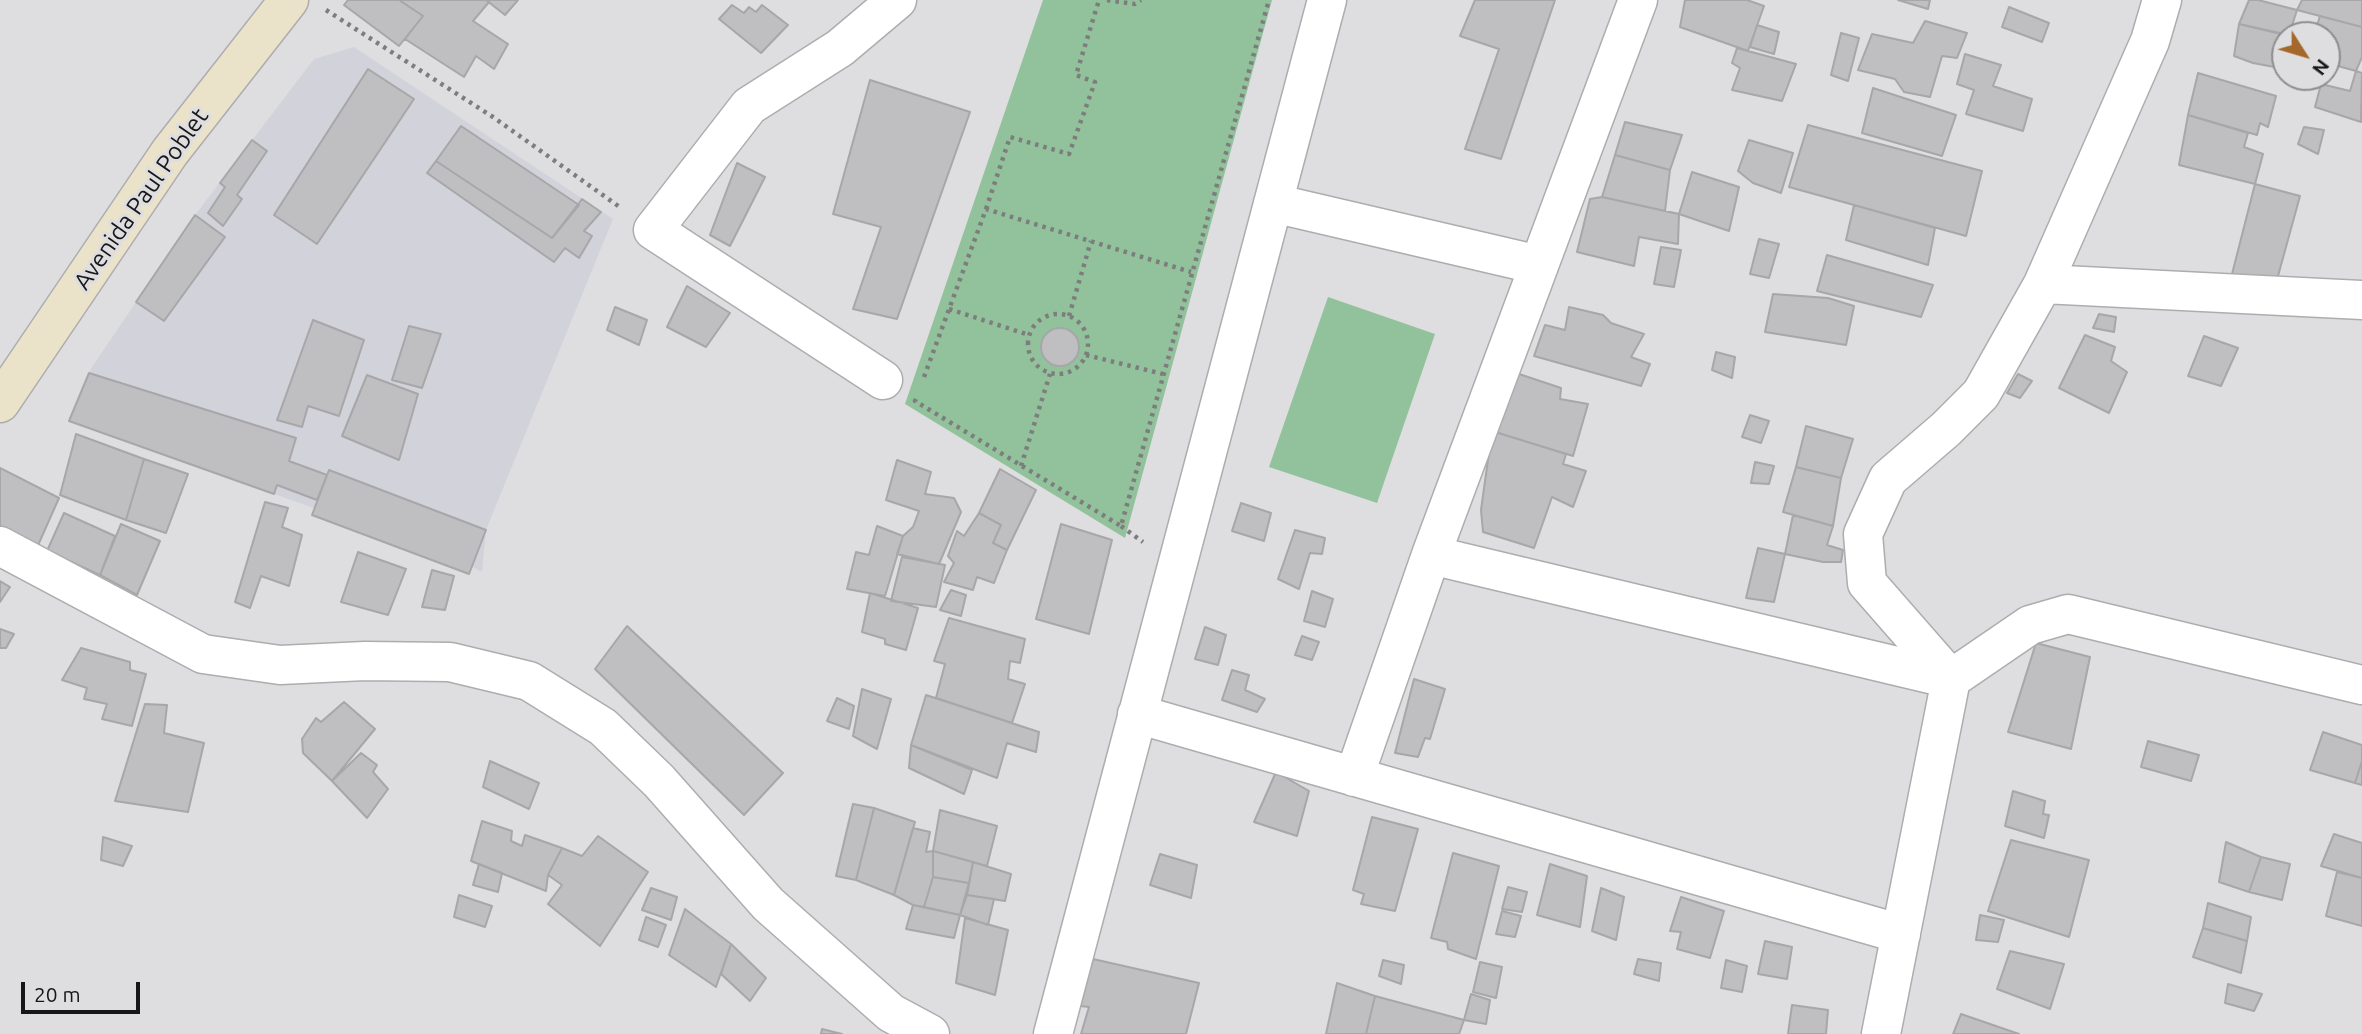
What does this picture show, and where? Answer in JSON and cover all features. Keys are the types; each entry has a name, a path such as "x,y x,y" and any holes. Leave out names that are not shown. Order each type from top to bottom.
{"main road":[{"name":"Avenida Paul Poblet","path":"0,403 170,152 305,4"}],"street":[{"path":"883,380 653,230 749,106 840,48 897,0"},
{"path":"1052,1034 1327,0"},
{"path":"1354,777 1430,555 1638,0"},
{"path":"1951,679 1867,583 1863,534 1888,479 1946,429 1981,394 2043,284 2150,41 2162,0"},
{"path":"1273,203 1539,265"},
{"path":"2043,284 2362,300"},
{"path":"0,546 203,654 280,665 365,661 450,662 529,681 603,727 659,781 768,904 891,1013 930,1034"},
{"path":"1430,555 1951,679"},
{"path":"1881,1034 1951,679 2029,625 2068,614 2362,685"},
{"path":"1137,714 1901,934"}],"path":[{"path":"1099,0 1076,75 1095,82 1069,154 1010,137 915,401 1121,526 1269,0"},
{"path":"1107,0 1135,4 1141,0"},
{"path":"305,4 493,117 653,230"},
{"path":"986,209 1191,272"},
{"path":"1069,316 1091,241"},
{"path":"949,309 1029,335"},
{"path":"1060,314 1069,316 1079,321 1085,330 1088,349 1078,367 1060,375 1050,374 1041,370 1030,355 1029,335 1041,320 1060,314"},
{"path":"1086,355 1163,374"},
{"path":"1021,466 1050,374"}],"shaded area":[{"path":"354,47 613,219 486,530 482,572 460,560 69,421 92,367 195,215 314,59"}],"green space":[{"path":"1043,0 1272,0 1125,538 905,404"},
{"path":"1328,297 1435,334 1377,503 1269,467"}],"building":[{"path":"348,0 399,0 423,16 399,46 344,5"},
{"path":"399,0 486,0 489,2 473,21 508,44 494,69 476,56 464,77 405,39 423,16"},
{"path":"486,0 518,0 505,15"},
{"path":"1475,0 1555,0 1501,159 1465,149 1499,49 1460,36"},
{"path":"1685,0 1747,0 1764,6 1748,51 1680,27"},
{"path":"1898,0 1930,0 1928,9"},
{"path":"2249,0 2297,10 2293,21 2271,21 2271,31 2239,24"},
{"path":"2302,0 2362,0 2362,27 2341,21 2297,10"},
{"path":"732,5 744,13 749,7 756,12 762,5 788,25 761,53 719,19"},
{"path":"2009,7 2049,23 2042,42 2002,27"},
{"path":"2320,16 2339,21 2318,21"},
{"path":"1925,21 1967,33 1957,58 1942,56 1930,97 1904,92 1895,79 1858,70 1872,34 1913,43"},
{"path":"2341,22 2362,27 2362,57 2356,71 2341,67"},
{"path":"2239,24 2271,32 2271,66 2234,56"},
{"path":"1757,25 1779,32 1774,54 1750,47"},
{"path":"1841,33 1859,38 1848,81 1831,75"},
{"path":"1737,48 1796,64 1782,101 1732,90 1740,68 1732,63"},
{"path":"1965,54 2001,65 1993,86 2032,99 2023,131 1966,114 1974,90 1957,84"},
{"path":"368,69 414,99 317,244 274,215"},
{"path":"2356,71 2362,73 2361,122 2315,107 2319,91 2341,91 2341,89 2350,91"},
{"path":"2198,73 2276,96 2268,127 2260,123 2257,135 2188,115"},
{"path":"870,80 970,112 897,319 853,309 881,227 833,214"},
{"path":"1873,88 1956,115 1942,156 1862,133"},
{"path":"2188,115 2248,133 2244,147 2263,154 2255,184 2179,165"},
{"path":"1625,122 1682,135 1670,170 1615,155"},
{"path":"1808,125 1982,171 1966,236 1789,187"},
{"path":"461,126 579,205 552,238 436,161"},
{"path":"2304,127 2324,130 2318,154 2298,144"},
{"path":"252,140 267,151 237,195 242,199 223,226 208,213 225,187 220,183"},
{"path":"1749,140 1793,153 1781,193 1753,183 1738,171"},
{"path":"1615,155 1670,170 1665,211 1602,197"},
{"path":"436,161 552,238 582,199 601,212 584,231 592,236 579,258 565,248 554,262 427,173"},
{"path":"737,163 765,177 730,246 710,235"},
{"path":"1692,172 1739,187 1729,231 1679,214"},
{"path":"2255,184 2300,196 2275,287 2231,278"},
{"path":"1602,197 1679,214 1678,244 1639,237 1634,266 1577,252 1590,199"},
{"path":"1854,205 1935,228 1928,265 1846,240"},
{"path":"195,215 225,237 164,321 136,302"},
{"path":"1759,239 1779,244 1769,278 1750,274"},
{"path":"1661,247 1681,250 1674,287 1654,284"},
{"path":"1827,255 1933,285 1921,317 1817,291"},
{"path":"687,286 730,313 706,347 667,327"},
{"path":"1773,294 1828,298 1854,306 1846,345 1765,332"},
{"path":"615,307 647,320 639,345 607,330"},
{"path":"1569,307 1603,315 1611,323 1644,334 1631,357 1650,364 1641,386 1534,356 1545,325 1565,330"},
{"path":"2099,314 2116,317 2114,332 2093,328"},
{"path":"313,320 364,340 339,416 308,406 302,427 277,420"},
{"path":"409,326 441,334 422,388 392,380"},
{"path":"1060,328 1074,333 1079,347 1074,361 1060,366 1046,361 1041,347 1046,333"},
{"path":"2085,335 2115,347 2111,361 2127,372 2109,413 2059,388"},
{"path":"2204,336 2238,348 2221,386 2188,376"},
{"path":"1716,352 1735,357 1732,378 1712,370"},
{"path":"1510,371 1561,388 1560,399 1588,404 1573,456 1492,431"},
{"path":"89,373 296,438 289,461 327,475 317,500 277,485 274,494 69,421"},
{"path":"2018,374 2032,381 2020,398 2007,393"},
{"path":"367,375 418,394 399,460 342,436"},
{"path":"1750,415 1769,421 1761,443 1742,437"},
{"path":"1806,426 1853,439 1841,478 1796,467"},
{"path":"1492,431 1566,454 1563,464 1586,471 1573,507 1552,497 1534,548 1483,532 1481,510"},
{"path":"76,434 144,459 126,520 60,495"},
{"path":"144,459 188,474 166,533 126,520"},
{"path":"897,460 931,472 925,494 954,498 961,512 939,564 897,554 903,536 913,527 919,511 886,500"},
{"path":"1755,462 1774,466 1769,484 1751,483"},
{"path":"1796,467 1841,478 1833,526 1783,512"},
{"path":"0,468 59,498 35,552 0,535"},
{"path":"1000,469 1036,490 1007,550 993,543 1001,525 979,513"},
{"path":"329,470 486,530 469,574 312,515"},
{"path":"265,502 288,508 282,527 302,535 289,586 261,576 250,608 235,602"},
{"path":"1241,503 1271,513 1264,541 1232,531"},
{"path":"64,513 115,536 100,575 47,551"},
{"path":"979,513 1001,525 993,543 1007,550 994,583 977,577 973,590 944,582 954,563 948,556 957,531 964,536"},
{"path":"1793,515 1833,526 1827,545 1843,550 1841,562 1823,562 1785,554"},
{"path":"121,524 160,541 137,595 100,575"},
{"path":"1061,524 1112,540 1089,634 1036,619"},
{"path":"877,526 903,536 885,596 847,589 856,552 869,555"},
{"path":"1295,530 1325,538 1322,554 1310,553 1299,589 1278,579"},
{"path":"1758,548 1785,554 1774,602 1746,598"},
{"path":"358,552 406,569 388,615 341,602"},
{"path":"902,557 945,565 936,607 891,601"},
{"path":"432,570 454,576 445,610 422,607"},
{"path":"0,581 10,587 0,602"},
{"path":"951,590 966,595 961,616 940,610"},
{"path":"1312,591 1333,599 1325,627 1304,621"},
{"path":"870,593 918,608 906,650 885,644 885,639 862,632"},
{"path":"949,618 1025,639 1020,663 1010,661 1008,679 1025,684 1012,723 936,698 945,664 934,661"},
{"path":"627,626 783,773 744,815 595,669"},
{"path":"1205,627 1226,635 1218,665 1195,659"},
{"path":"0,629 14,634 6,648 0,648"},
{"path":"1302,636 1319,642 1312,660 1295,655"},
{"path":"2036,643 2090,657 2071,749 2008,732"},
{"path":"81,648 130,662 130,670 146,674 132,726 102,719 107,704 84,699 87,688 62,680"},
{"path":"1232,670 1249,675 1245,690 1265,699 1257,712 1222,700"},
{"path":"1414,679 1445,689 1430,739 1425,738 1418,757 1395,753"},
{"path":"862,689 891,699 877,749 853,736"},
{"path":"926,695 1039,732 1036,752 1007,743 997,778 911,745"},
{"path":"837,698 854,706 849,729 827,721"},
{"path":"344,702 375,729 332,781 303,753 302,739 316,718 321,722"},
{"path":"145,704 167,705 164,733 204,743 188,812 115,801"},
{"path":"2323,732 2362,745 2362,761 2355,783 2310,770"},
{"path":"2148,741 2199,755 2191,781 2141,767"},
{"path":"911,745 972,770 964,794 909,768"},
{"path":"361,753 377,765 373,772 388,789 367,818 332,781"},
{"path":"490,761 539,783 529,809 483,787"},
{"path":"2362,761 2362,785 2355,783"},
{"path":"1276,772 1309,791 1297,836 1254,822"},
{"path":"2013,791 2045,801 2043,814 2049,815 2044,838 2005,826"},
{"path":"853,804 874,808 856,880 836,876"},
{"path":"874,808 915,822 894,895 856,880"},
{"path":"940,810 997,826 987,866 933,851"},
{"path":"1372,817 1418,829 1395,911 1361,904 1364,894 1353,890"},
{"path":"482,821 512,831 511,841 522,846 525,835 562,848 548,875 546,891 471,861"},
{"path":"913,828 930,832 926,852 933,851 933,877 924,907 913,905 894,895"},
{"path":"2334,834 2362,843 2362,878 2321,866"},
{"path":"598,836 648,872 600,946 548,904 562,885 548,875 562,848 582,856"},
{"path":"103,837 132,846 123,866 101,860"},
{"path":"2011,840 2089,860 2069,937 1988,911"},
{"path":"2226,842 2261,857 2249,892 2219,882"},
{"path":"933,851 973,862 969,883 933,877"},
{"path":"1453,853 1499,866 1476,959 1448,949 1447,942 1431,938"},
{"path":"1160,854 1197,865 1191,898 1150,885"},
{"path":"2261,857 2290,864 2282,900 2249,892"},
{"path":"973,862 1011,874 1005,901 967,895"},
{"path":"479,864 502,873 498,892 473,885"},
{"path":"1550,864 1587,876 1580,927 1537,915"},
{"path":"2337,872 2362,878 2362,926 2326,916"},
{"path":"933,877 969,883 960,915 924,907"},
{"path":"1508,887 1527,892 1522,912 1502,909"},
{"path":"651,888 677,897 671,920 642,910"},
{"path":"1601,888 1624,897 1616,940 1592,931"},
{"path":"459,895 492,906 485,927 454,917"},
{"path":"967,895 994,899 988,925 960,915"},
{"path":"1681,897 1724,911 1710,958 1677,949 1681,932 1670,931"},
{"path":"2208,903 2251,917 2247,941 2203,928"},
{"path":"913,905 960,915 954,938 906,929"},
{"path":"685,909 731,944 716,987 669,955"},
{"path":"1502,911 1521,916 1515,937 1496,934"},
{"path":"1980,915 2004,920 1998,942 1976,940"},
{"path":"646,917 666,925 658,947 639,940"},
{"path":"965,918 1008,930 995,995 956,983"},
{"path":"2203,928 2247,941 2241,973 2193,957"},
{"path":"1765,941 1792,947 1787,979 1758,974"},
{"path":"731,944 766,978 750,1001 721,974"},
{"path":"2010,951 2064,964 2050,1009 1997,989"},
{"path":"1093,959 1199,983 1186,1034 1081,1034 1089,1007 1080,1006"},
{"path":"1638,959 1661,963 1659,981 1634,974"},
{"path":"1383,960 1404,965 1401,984 1379,976"},
{"path":"1726,960 1747,966 1742,992 1721,988"},
{"path":"1480,962 1502,967 1496,998 1473,992"},
{"path":"1337,983 1375,996 1366,1034 1326,1034"},
{"path":"2228,984 2262,994 2254,1011 2225,1003"},
{"path":"1471,994 1490,1000 1486,1024 1464,1020"},
{"path":"1375,996 1464,1020 1459,1034 1366,1034"},
{"path":"1792,1005 1828,1010 1826,1034 1788,1034"},
{"path":"1961,1014 2019,1034 1953,1034"},
{"path":"822,1029 842,1034 821,1034"}]}
